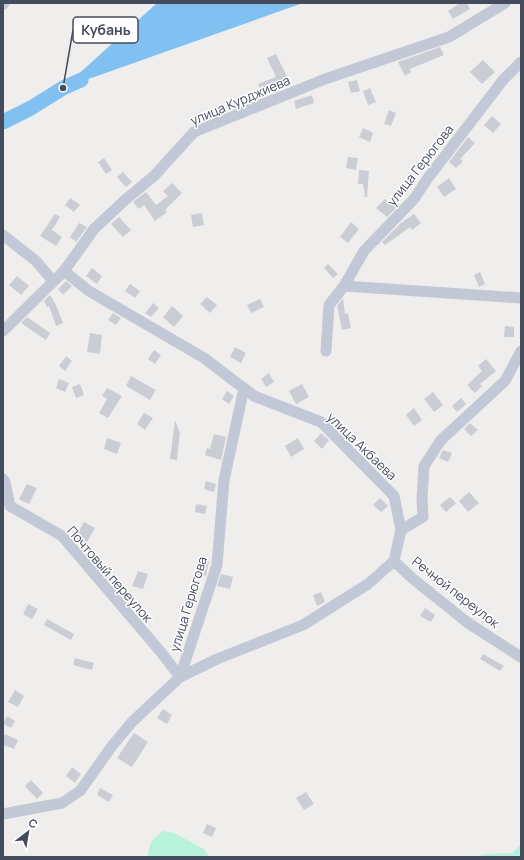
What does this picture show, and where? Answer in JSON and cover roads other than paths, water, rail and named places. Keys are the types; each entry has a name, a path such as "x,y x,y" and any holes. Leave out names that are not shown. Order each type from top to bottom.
{"street":[{"name":"улица Курджиева","path":"3,331 64,271 94,229 125,200 154,176 194,132 325,79 449,38 505,3"},
{"name":"улица Герюгова","path":"326,351 329,305 344,286 364,251 414,198 503,80 521,62"},
{"path":"3,235 36,261 53,281"},
{"name":"улица Акбаева","path":"64,271 89,291 204,358 254,396 321,422 394,496 401,530 394,561"},
{"path":"344,286 521,298"},
{"path":"401,530 423,517 422,498 424,466 428,459 442,440 505,381 521,350"},
{"name":"улица Герюгова","path":"3,814 62,803 80,791 112,746 132,722 180,677 217,565 224,480 244,388"},
{"name":"Почтовый переулок","path":"3,479 6,482 10,506 62,536 160,651 180,677"},
{"path":"180,677 217,658 303,625 368,584 394,561"},
{"name":"Речной переулок","path":"394,561 412,578 468,623 521,657"}],"water":[{"path":"157,3 303,3 63,88"}],"waterway":[{"path":"3,122 31,108 63,88 81,80"}],"place":[{"name":"Кубань","path":"63,88"}]}
